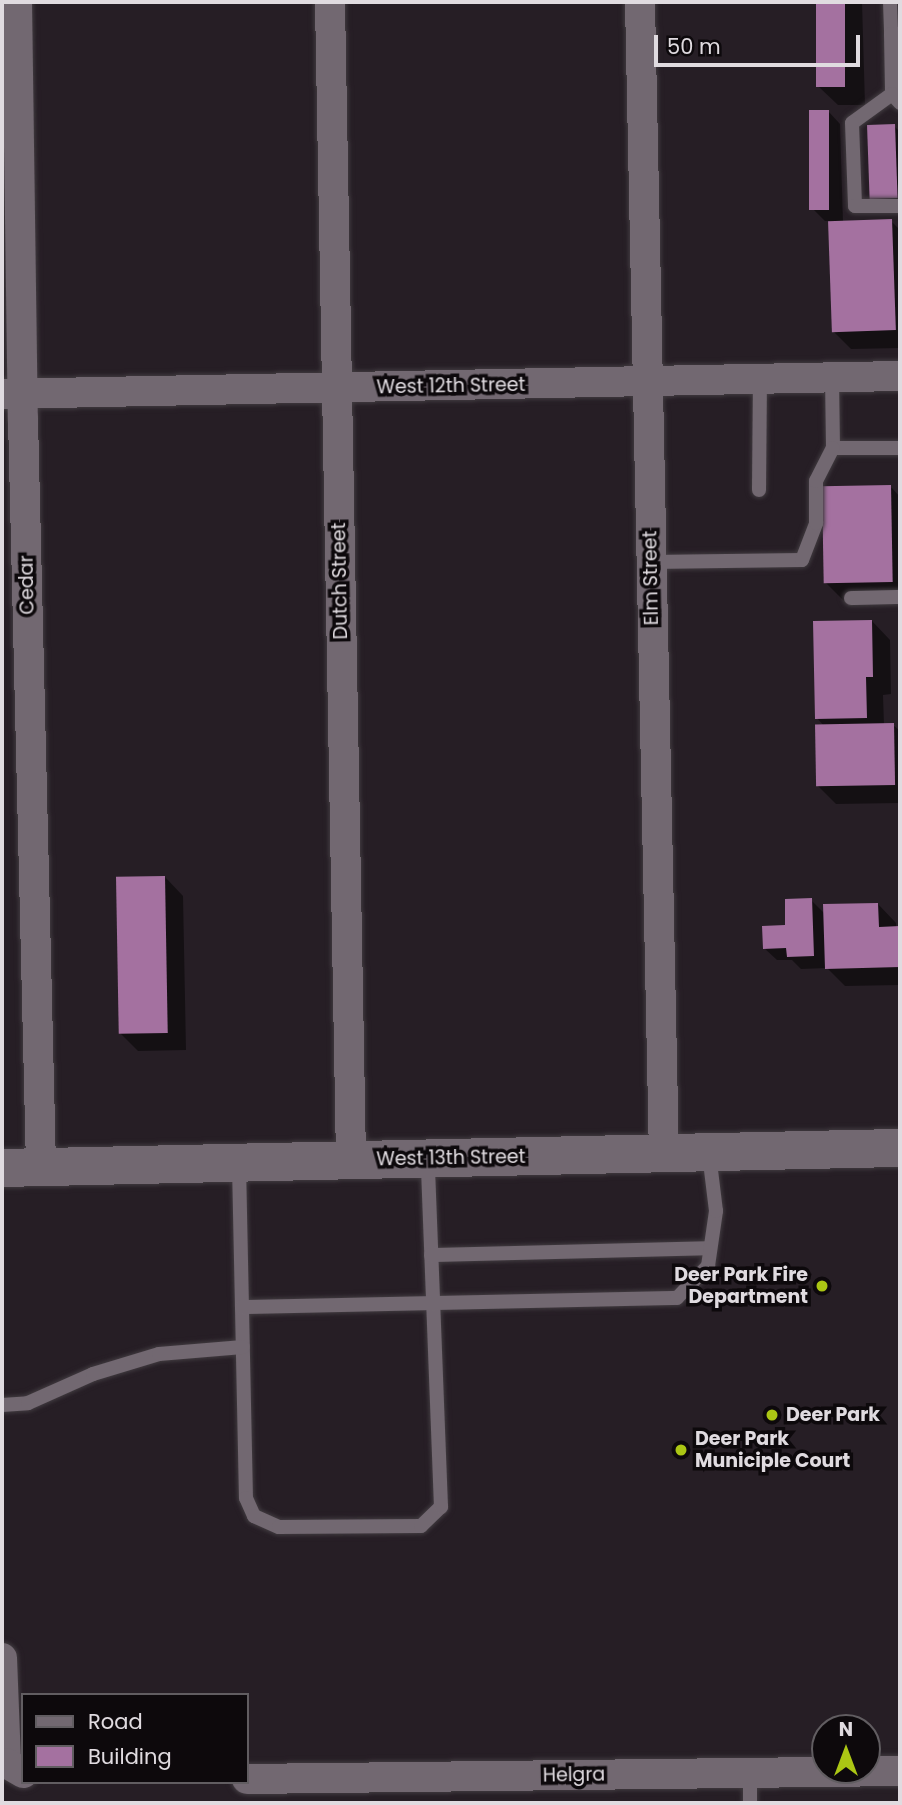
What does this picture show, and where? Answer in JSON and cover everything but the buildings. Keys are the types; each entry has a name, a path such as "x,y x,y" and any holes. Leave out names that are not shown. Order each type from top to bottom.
{"main road":[{"name":"West 13th Street","path":"2,1168 900,1148"}],"street":[{"name":"Cedar","path":"17,2 12,395 41,1167"},
{"name":"Dutch Street","path":"330,2 351,1160"},
{"name":"Elm Street","path":"640,2 664,1154"},
{"name":"West 12th Street","path":"12,395 900,376"},
{"path":"2,1658 6,1763 21,1772"},
{"name":"Helgra","path":"248,1779 900,1771"}],"lane":[{"path":"890,2 896,34 896,98 852,123 855,206 900,206"},
{"path":"651,562 802,560 817,523 816,481 833,448 832,376"},
{"path":"759,490 760,379"},
{"path":"833,448 900,448"},
{"path":"851,598 900,597"},
{"path":"242,1307 677,1298 708,1266 716,1211 709,1153"},
{"path":"239,1163 246,1498 254,1516 279,1527 421,1526 441,1507 428,1159"},
{"path":"431,1255 710,1248"},
{"path":"2,1405 28,1403 93,1374 159,1354 243,1347"},
{"path":"750,1773 750,1803"}],"place":[{"name":"Deer Park Fire Department","path":"822,1286"},
{"name":"Deer Park","path":"772,1415"},
{"name":"Deer Park Municiple Court","path":"681,1450"}]}
